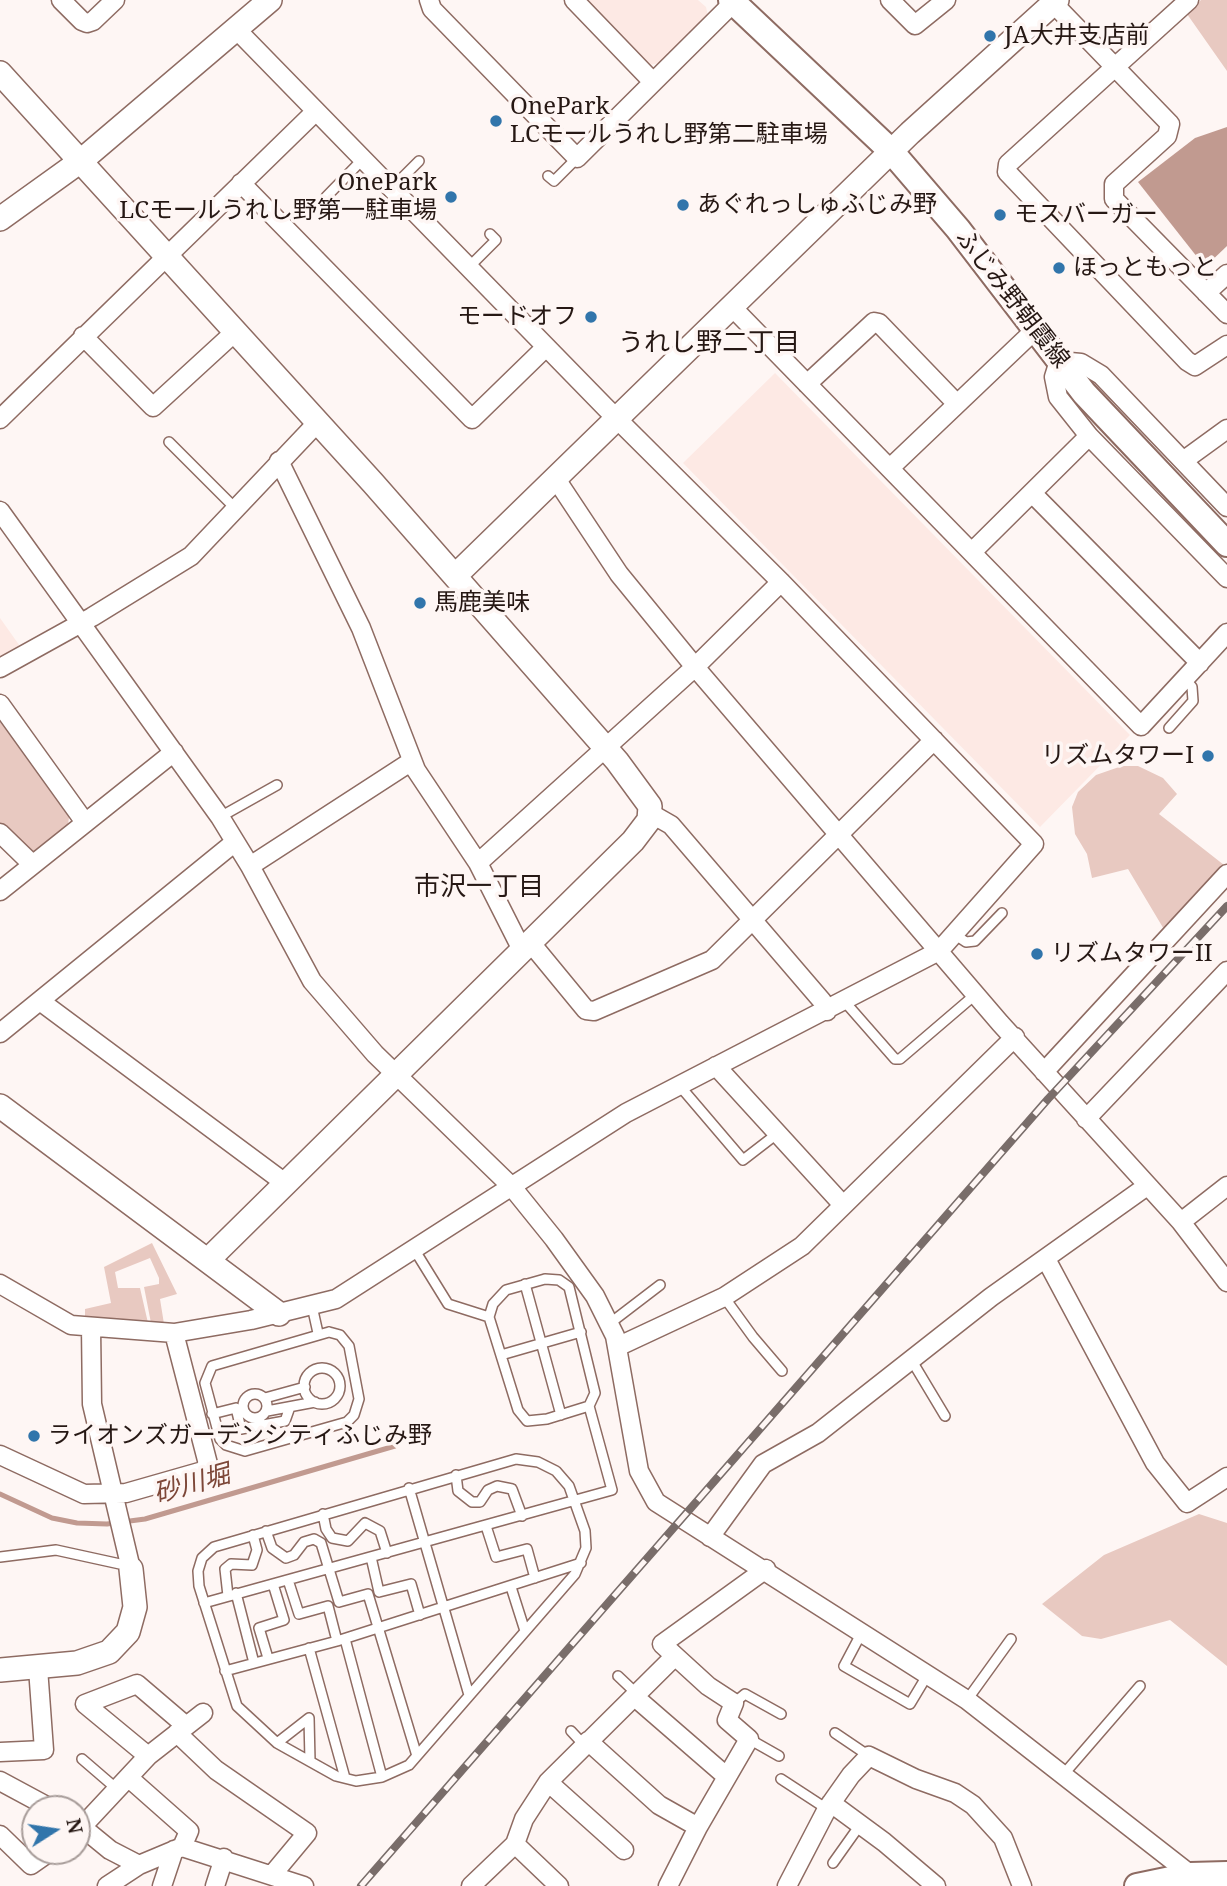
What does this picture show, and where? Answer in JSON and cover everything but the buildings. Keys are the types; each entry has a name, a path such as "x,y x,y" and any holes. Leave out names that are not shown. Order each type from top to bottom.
{"main road":[{"name":"ふじみ野朝霞線","path":"732,1 891,151 958,229 1084,393 1227,544"},
{"path":"1137,1886 1199,1881 1227,1874"}],"street":[{"path":"61,0 82,22 87,23 115,0"},
{"path":"0,219 82,160 270,0"},
{"path":"429,0 432,9 577,158 732,1"},
{"path":"573,0 652,81"},
{"path":"890,0 915,25 946,0"},
{"path":"1189,0 1118,68 1008,164 1007,172 1186,361 1195,366 1227,345"},
{"path":"455,576 891,151 1054,1 1170,124 1170,131 1114,184 1114,198 1227,314"},
{"path":"0,1284 71,1325 174,1333 279,1314 336,1299 626,1113 939,951 1034,841 236,29"},
{"path":"0,73 82,160 455,576 605,748 646,799 650,813 649,820 633,841 208,1261"},
{"path":"0,419 316,111"},
{"path":"241,183 472,419 546,347"},
{"path":"1206,293 1227,275"},
{"path":"732,307 1141,726 1227,633"},
{"path":"807,384 874,322 879,323 957,404"},
{"path":"890,468 1036,329"},
{"path":"83,336 153,407 236,331"},
{"path":"1227,507 1101,375 1081,363 1059,361 1054,377 1058,397 1089,436 1227,578"},
{"path":"0,668 81,623 191,556 318,422"},
{"path":"1183,461 1227,429"},
{"path":"972,552 1089,436"},
{"path":"279,461 361,628 412,761 478,863 526,946 586,1010 594,1011 712,960 934,740"},
{"path":"556,479 619,574 695,667 1044,1072 1181,1222 1227,1282"},
{"path":"1032,493 1200,663"},
{"path":"0,511 220,817 250,866 312,981 395,1074 512,1187 557,1242 595,1296 610,1324 617,1347 635,1457 649,1493 665,1510 766,1569 967,1700 1199,1881"},
{"path":"478,863 695,667 781,582"},
{"path":"0,704 84,821"},
{"path":"0,891 84,821 174,752"},
{"path":"250,866 412,761"},
{"path":"650,813 671,825 822,1001 827,1011"},
{"path":"0,833 32,864"},
{"path":"0,1033 235,842"},
{"path":"1044,1072 1227,874"},
{"path":"1086,1119 1227,971"},
{"path":"40,1001 285,1183"},
{"path":"617,1347 724,1297 803,1246 1014,1037"},
{"path":"716,1066 843,1205"},
{"path":"0,1106 279,1314"},
{"path":"1181,1222 1227,1185"},
{"path":"710,1537 763,1464 818,1433 991,1297 1147,1186"},
{"path":"1046,1259 1155,1463 1187,1503 1227,1478"},
{"path":"0,1670 90,1661 109,1652 120,1642 128,1632 135,1607 128,1558 92,1404 91,1327"},
{"path":"0,1455 84,1494 115,1501 203,1471 208,1464 174,1333"},
{"path":"668,1886 726,1776 749,1739 727,1720 734,1703 708,1686 662,1644 766,1569"},
{"path":"471,1886 515,1844 524,1819 548,1782 675,1656"},
{"path":"0,1752 44,1750 38,1668"},
{"path":"148,1756 85,1704 137,1684 216,1770 307,1833 272,1875"},
{"path":"637,1696 726,1776"},
{"path":"91,1816 148,1756 203,1713"},
{"path":"586,1743 659,1805 698,1827"},
{"path":"787,1886 829,1806 869,1756 916,1779 955,1793 973,1805 1003,1838 1022,1886"},
{"path":"0,1781 26,1795"},
{"path":"548,1782 624,1850"},
{"path":"124,1784 189,1831 162,1886"},
{"path":"829,1806 860,1825 936,1886"},
{"path":"0,1835 21,1855"},
{"path":"91,1836 110,1850 139,1865"},
{"path":"515,1844 559,1886"},
{"path":"107,1886 139,1865 178,1849 224,1858 304,1886"},
{"path":"215,1886 224,1858"}],"lane":[{"path":"548,176 554,181 577,158"},
{"path":"326,197 363,159"},
{"path":"392,188 419,161"},
{"path":"470,266 496,240 490,234"},
{"path":"169,442 235,509"},
{"path":"1169,728 1193,701 1192,687 1185,679"},
{"path":"220,817 277,785"},
{"path":"954,934 966,943 975,941 1002,913"},
{"path":"845,1002 895,1059 900,1059 976,994"},
{"path":"678,1084 743,1160 778,1133"},
{"path":"414,1249 448,1304 489,1317"},
{"path":"204,1603 612,1490 589,1406 596,1393 569,1287 559,1280 545,1279 506,1290 493,1304 489,1317 518,1410 527,1421 561,1415 589,1406"},
{"path":"525,1284 539,1343 561,1415"},
{"path":"610,1324 660,1285"},
{"path":"724,1297 782,1371"},
{"path":"312,1306 318,1333"},
{"path":"501,1355 581,1332"},
{"path":"318,1333 336,1333 349,1346 359,1399 358,1408 347,1423 238,1451 220,1439 212,1414 205,1383 212,1366 318,1333"},
{"path":"912,1361 945,1416"},
{"path":"267,1411 265,1398 259,1393 247,1395 243,1402 244,1413 251,1418 290,1406 315,1402 325,1404 336,1397 339,1391 336,1374 325,1368 308,1375 306,1394 315,1402"},
{"path":"265,1398 305,1387"},
{"path":"212,1414 236,1408 242,1429 285,1421 290,1406"},
{"path":"516,1459 538,1462 556,1471 569,1486 585,1531 586,1548 581,1563 409,1765 382,1777 356,1781 345,1779 277,1743 237,1706 204,1603 198,1571 202,1558 214,1547 456,1475 516,1459"},
{"path":"456,1475 458,1490 472,1502 480,1502 488,1490 497,1486 512,1489 522,1516"},
{"path":"410,1488 469,1695"},
{"path":"323,1514 326,1529 332,1538 348,1541 365,1523 380,1531 387,1553"},
{"path":"486,1526 496,1557 527,1549 535,1578"},
{"path":"266,1531 272,1548 286,1558 294,1555 304,1542 314,1539 321,1543 339,1602 368,1594 417,1756"},
{"path":"253,1535 257,1550 252,1565 231,1564 225,1569 254,1663"},
{"path":"0,1549 13,1555"},
{"path":"0,1557 56,1550 120,1564 128,1558"},
{"path":"371,1558 379,1592 411,1584 420,1615"},
{"path":"225,1671 341,1640 377,1626 444,1608 581,1563"},
{"path":"288,1580 299,1615 328,1606 341,1640 382,1777"},
{"path":"268,1658 259,1628 284,1620 273,1584"},
{"path":"510,1587 525,1631"},
{"path":"862,1632 844,1666 910,1704 928,1674"},
{"path":"967,1700 1011,1639"},
{"path":"309,1648 345,1779"},
{"path":"618,1676 637,1696"},
{"path":"1063,1775 1140,1686"},
{"path":"734,1703 745,1694 781,1714"},
{"path":"277,1743 309,1718 310,1761"},
{"path":"571,1731 586,1743"},
{"path":"835,1733 869,1756"},
{"path":"749,1739 779,1756"},
{"path":"82,1759 124,1784"},
{"path":"781,1779 829,1806"},
{"path":"833,1863 860,1825"}],"shaded area":[{"path":"586,0 698,0 706,7 708,16 660,63 649,65"},
{"path":"1201,0 1227,0 1227,71 1187,14"},
{"path":"1227,127 1227,246 1205,267 1138,182 1195,138"},
{"path":"775,373 1130,735 1040,827 683,463"},
{"path":"0,618 22,649 0,661"},
{"path":"0,719 69,817 68,825 32,854 0,826"},
{"path":"1122,766 1138,766 1163,778 1177,794 1159,814 1224,865 1165,931 1128,869 1092,878 1087,854 1075,834 1072,807 1078,792 1096,775"},
{"path":"152,1243 177,1294 160,1299 164,1324 151,1323 144,1287 159,1284 159,1278 150,1258 115,1272 118,1288 140,1288 148,1323 85,1318 85,1309 111,1303 104,1267"},
{"path":"1199,1514 1227,1523 1227,1666 1170,1620 1101,1639 1082,1636 1042,1604 1104,1555"}],"waterway":[{"name":"砂川堀","path":"0,1494 52,1518 77,1523 107,1524 145,1519 395,1446"}],"railway":[{"path":"361,1886 1048,1099 1227,906"}],"place":[{"name":"JA大井支店前","path":"990,36"},
{"name":"OnePark LCモールうれし野第二駐車場","path":"496,121"},
{"name":"OnePark LCモールうれし野第一駐車場","path":"451,197"},
{"name":"あぐれっしゅふじみ野","path":"683,205"},
{"name":"モスバーガー","path":"1000,215"},
{"name":"ほっともっと","path":"1059,268"},
{"name":"モードオフ","path":"591,317"},
{"name":"馬鹿美味","path":"420,603"},
{"name":"リズムタワーI","path":"1208,756"},
{"name":"リズムタワーII","path":"1037,954"},
{"name":"ライオンズガーデンシティふじみ野","path":"34,1436"}],"district":[{"name":"うれし野二丁目","path":"709,344"},
{"name":"市沢一丁目","path":"479,888"}]}
